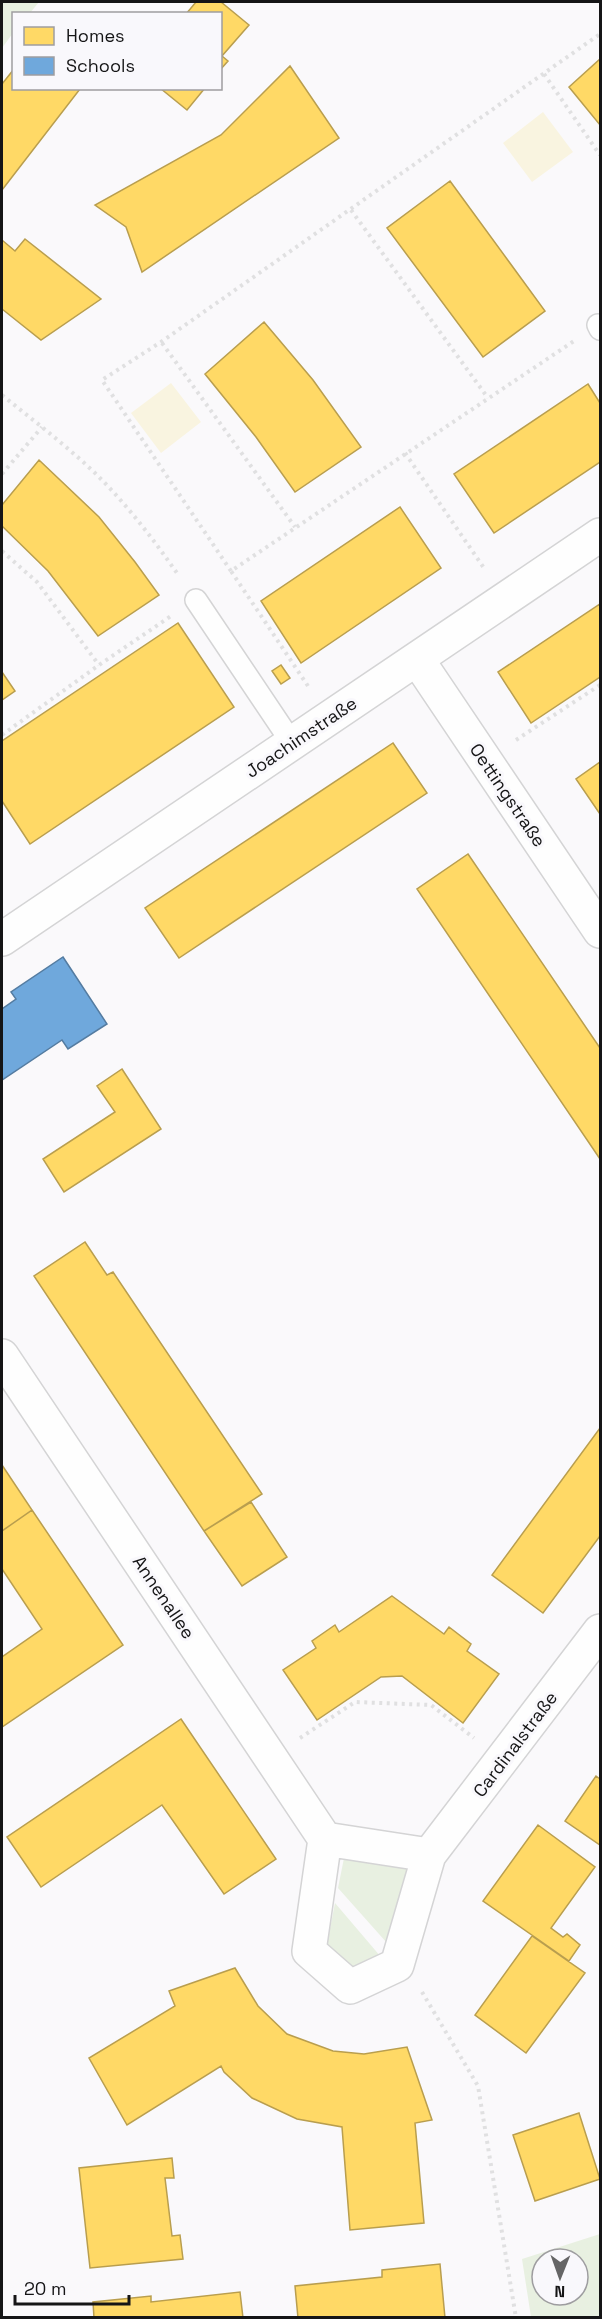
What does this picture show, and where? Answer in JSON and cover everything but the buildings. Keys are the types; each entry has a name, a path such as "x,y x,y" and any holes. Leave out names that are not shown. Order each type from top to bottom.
{"street":[{"name":"Joachimstraße","path":"2,939 600,535"},
{"name":"Oettingstraße","path":"417,659 600,932"},
{"name":"Annenallee","path":"2,1356 325,1839"},
{"name":"Cardinalstraße","path":"429,1855 600,1631"},
{"path":"325,1839 429,1855 397,1965 350,1987 309,1951 325,1839"}],"lane":[{"path":"196,600 292,743"}],"path":[{"path":"308,686 102,380 162,342 600,34"},
{"path":"544,74 600,154"},
{"path":"351,210 489,398"},
{"path":"231,571 405,453 599,327"},
{"path":"162,342 295,527"},
{"path":"2,395 98,476 148,532 196,600 99,665 2,735"},
{"path":"2,474 42,427"},
{"path":"405,453 484,568"},
{"path":"2,551 37,582 99,665"},
{"path":"516,741 600,685"},
{"path":"300,1738 355,1702 431,1705 480,1742"},
{"path":"420,1988 478,2086 516,2318"}],"green space":[{"path":"2,2 39,2 31,12 12,12 12,34 2,48"},
{"path":"344,1858 406,1866 407,1872 387,1943 338,1888"},
{"path":"335,1903 381,1957 354,1969 348,1968 328,1950 327,1944"},
{"path":"600,2234 600,2317 531,2317 522,2259 530,2256 530,2307 590,2307 590,2247 559,2247"}],"sand":[{"path":"543,112 573,152 532,182 503,143"},
{"path":"171,383 201,422 161,453 131,413"}]}
